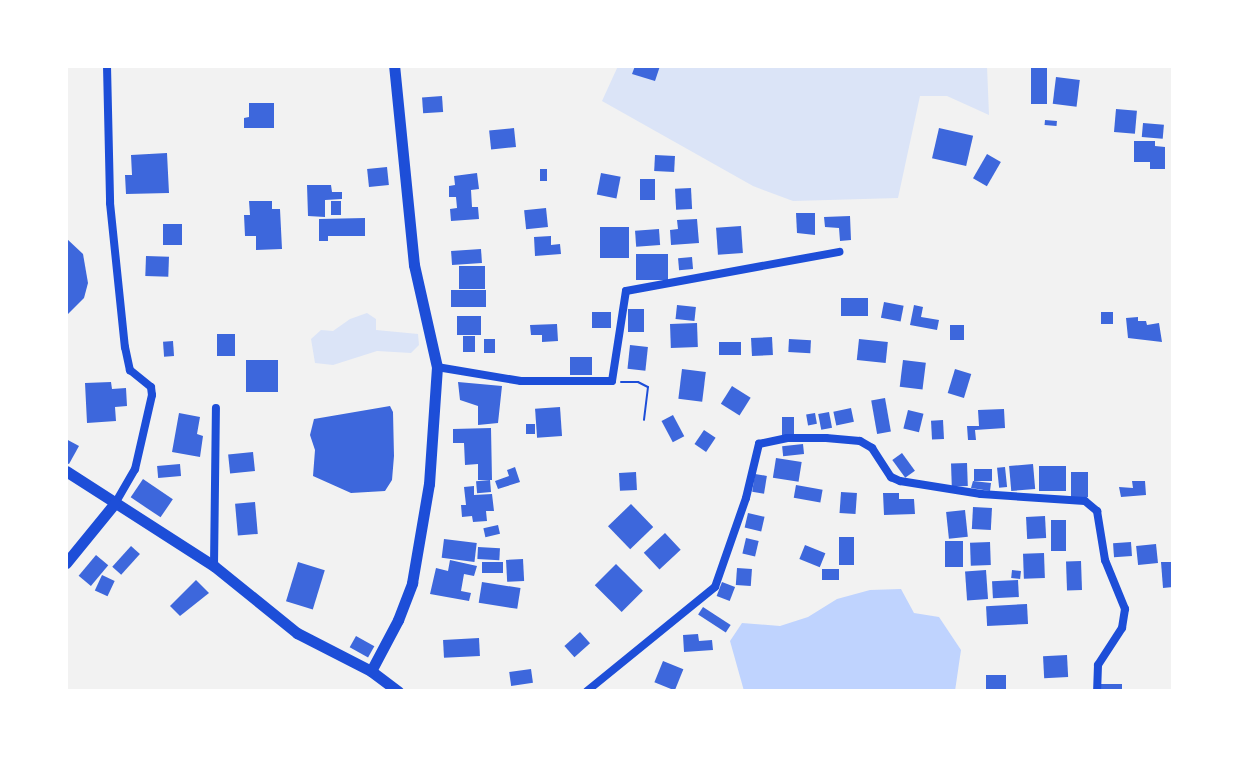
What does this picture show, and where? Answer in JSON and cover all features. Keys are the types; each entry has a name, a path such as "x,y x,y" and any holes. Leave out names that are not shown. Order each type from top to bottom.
{"main road":[{"path":"371,671 412,583 429,484 437,367 414,265 394,66"},
{"path":"66,471 214,566 297,633 371,671 398,691"},
{"path":"66,563 115,503"}],"street":[{"path":"107,66 110,203 125,347 130,370 151,387 152,395 135,469 115,503"},
{"path":"437,367 521,381 612,381 626,291 839,252"},
{"path":"214,566 216,408"},
{"path":"587,691 715,587 746,498 759,444 787,438 860,441 872,448 891,477 900,481 981,494 1085,501 1097,511 1105,560 1125,609 1122,628 1098,665 1097,691"}],"path":[{"path":"612,381 646,384 649,393 644,420"}],"shaded area":[{"path":"618,66 987,66 989,115 947,96 920,96 898,198 793,201 753,186 602,101"},
{"path":"367,313 376,319 376,330 418,334 419,345 411,353 377,351 333,365 315,363 311,339 321,330 333,331 350,319"}],"water":[{"path":"901,589 914,613 939,617 961,650 955,691 744,691 730,641 742,623 780,626 808,617 837,599 870,590"}],"building":[{"path":"635,66 660,66 655,81 632,74"},
{"path":"1031,66 1047,66 1047,104 1031,104"},
{"path":"1056,77 1080,80 1077,107 1053,104"},
{"path":"442,96 443,112 423,113 422,97"},
{"path":"249,103 274,103 274,128 244,128 244,118 249,117"},
{"path":"1116,109 1137,111 1135,134 1114,132"},
{"path":"1045,120 1057,121 1057,126 1045,125"},
{"path":"1143,123 1164,125 1163,139 1142,137"},
{"path":"514,128 516,147 491,150 489,131"},
{"path":"939,128 973,136 966,166 932,158"},
{"path":"1134,141 1155,141 1155,146 1165,147 1165,169 1150,169 1150,162 1134,162"},
{"path":"167,153 169,193 126,194 125,175 132,175 131,155"},
{"path":"987,154 1001,162 987,186 973,178"},
{"path":"655,155 675,156 674,172 654,171"},
{"path":"387,167 389,185 369,187 367,169"},
{"path":"540,169 547,169 547,181 540,181"},
{"path":"477,173 479,189 471,190 472,207 478,207 479,219 451,221 450,209 457,208 456,197 449,197 449,186 455,185 454,176"},
{"path":"601,173 621,177 616,198 597,195"},
{"path":"640,179 655,179 655,200 640,200"},
{"path":"307,185 331,185 332,192 342,192 342,199 325,200 325,217 308,216"},
{"path":"691,188 692,209 676,210 675,189"},
{"path":"249,201 272,201 272,209 280,209 282,249 256,250 256,236 245,236 244,215 250,215"},
{"path":"331,201 341,201 341,215 331,215"},
{"path":"546,208 548,227 526,229 524,210"},
{"path":"796,213 815,213 815,235 797,233"},
{"path":"850,216 851,240 840,241 839,228 825,227 824,217"},
{"path":"365,218 365,236 328,236 328,241 319,241 319,219"},
{"path":"697,219 699,243 671,245 670,230 678,229 677,220"},
{"path":"163,224 182,224 182,245 163,245"},
{"path":"741,226 743,253 718,255 716,228"},
{"path":"600,227 629,227 629,258 600,258"},
{"path":"659,229 660,245 636,247 635,231"},
{"path":"551,236 551,245 560,244 561,254 535,256 534,237"},
{"path":"66,238 83,254 88,283 84,298 66,316"},
{"path":"481,249 482,263 452,265 451,251"},
{"path":"636,254 668,254 668,280 636,280"},
{"path":"146,256 169,257 168,277 145,276"},
{"path":"692,257 693,269 679,270 678,258"},
{"path":"459,266 485,266 485,289 459,289"},
{"path":"451,290 486,290 486,307 451,307"},
{"path":"841,298 868,298 868,316 841,316"},
{"path":"884,302 904,306 901,322 881,318"},
{"path":"677,305 696,307 694,321 676,319"},
{"path":"914,305 923,307 921,317 939,320 937,330 910,325"},
{"path":"628,309 644,309 644,332 628,332"},
{"path":"592,312 611,312 611,328 592,328"},
{"path":"1101,312 1113,312 1113,324 1101,324"},
{"path":"457,316 481,316 481,335 457,335"},
{"path":"1138,317 1138,321 1146,321 1147,325 1159,323 1162,342 1128,338 1126,318"},
{"path":"697,323 698,347 671,348 670,324"},
{"path":"557,324 558,341 542,342 542,335 531,335 530,325"},
{"path":"950,325 964,325 964,340 950,340"},
{"path":"217,334 235,334 235,356 217,356"},
{"path":"463,336 475,336 475,352 463,352"},
{"path":"772,337 773,355 752,356 751,338"},
{"path":"484,339 495,339 495,353 484,353"},
{"path":"789,339 811,340 810,353 788,352"},
{"path":"859,339 888,342 886,363 857,360"},
{"path":"173,341 174,356 164,357 163,342"},
{"path":"719,342 741,342 741,355 719,355"},
{"path":"630,345 648,347 645,371 627,369"},
{"path":"570,357 592,357 592,375 570,375"},
{"path":"246,360 278,360 278,392 246,392"},
{"path":"903,360 926,363 923,390 900,387"},
{"path":"682,369 706,372 702,402 678,399"},
{"path":"955,369 971,374 964,398 948,393"},
{"path":"111,382 112,389 126,388 127,406 115,407 116,421 87,423 85,383"},
{"path":"458,382 502,386 498,423 478,425 478,406 460,400"},
{"path":"732,386 751,398 740,415 721,404"},
{"path":"885,398 891,431 877,434 871,400"},
{"path":"390,406 393,412 394,456 392,480 385,491 351,493 313,476 315,450 310,435 314,419"},
{"path":"560,407 562,436 537,438 535,409"},
{"path":"851,408 854,422 836,425 833,412"},
{"path":"1004,409 1005,428 975,430 976,440 968,440 967,426 979,426 978,410"},
{"path":"908,410 924,414 919,432 903,428"},
{"path":"829,412 832,428 821,430 818,414"},
{"path":"179,413 200,417 197,434 203,436 200,457 172,452"},
{"path":"815,413 817,424 808,425 806,415"},
{"path":"673,415 684,436 673,442 662,421"},
{"path":"782,417 794,417 794,435 782,435"},
{"path":"943,420 944,439 932,440 931,421"},
{"path":"526,424 535,424 535,434 526,434"},
{"path":"491,428 492,480 478,480 478,464 465,465 464,443 453,443 453,429"},
{"path":"704,430 716,438 706,452 694,444"},
{"path":"66,439 79,446 69,464 66,463"},
{"path":"803,444 804,454 783,456 782,446"},
{"path":"253,452 255,471 230,474 228,455"},
{"path":"902,453 915,471 905,478 892,460"},
{"path":"776,458 802,462 799,482 773,478"},
{"path":"967,463 968,486 952,487 951,464"},
{"path":"180,464 181,476 158,478 157,466"},
{"path":"1033,464 1035,489 1011,491 1009,466"},
{"path":"1039,466 1066,466 1066,491 1039,491"},
{"path":"515,467 520,482 498,489 495,481 509,476 507,470"},
{"path":"1005,467 1007,487 999,488 997,468"},
{"path":"974,469 992,469 992,481 974,481"},
{"path":"636,472 637,490 620,491 619,473"},
{"path":"1071,472 1088,472 1088,497 1071,497"},
{"path":"755,474 767,476 764,494 752,492"},
{"path":"143,479 173,499 161,517 131,497"},
{"path":"490,480 491,492 477,493 476,481"},
{"path":"973,481 991,483 990,491 971,488"},
{"path":"1132,481 1145,481 1146,495 1121,497 1119,487 1133,488"},
{"path":"796,485 823,490 820,502 794,498"},
{"path":"474,486 474,495 492,494 494,511 486,511 487,521 473,522 472,516 462,517 461,505 466,505 464,487"},
{"path":"841,492 857,493 855,514 840,513"},
{"path":"883,493 899,493 899,499 914,499 915,514 884,515"},
{"path":"255,502 258,534 238,536 235,504"},
{"path":"631,504 653,527 630,549 608,526"},
{"path":"973,507 992,508 991,530 972,529"},
{"path":"965,510 968,537 949,539 946,512"},
{"path":"748,513 765,517 761,531 745,528"},
{"path":"1045,516 1046,538 1027,539 1026,517"},
{"path":"1051,520 1066,520 1066,551 1051,551"},
{"path":"498,525 500,534 485,537 483,528"},
{"path":"665,533 681,550 659,570 644,553"},
{"path":"839,537 854,537 854,565 839,565"},
{"path":"746,538 759,541 755,557 742,554"},
{"path":"444,539 477,543 474,562 442,558"},
{"path":"945,541 963,541 963,567 945,567"},
{"path":"990,542 991,565 971,566 970,543"},
{"path":"1131,542 1132,556 1114,557 1113,543"},
{"path":"1156,544 1158,563 1138,565 1136,546"},
{"path":"805,545 825,553 820,567 799,559"},
{"path":"131,546 140,554 121,575 112,567"},
{"path":"478,547 500,548 499,560 477,559"},
{"path":"1044,553 1045,578 1024,579 1023,554"},
{"path":"96,555 108,565 91,586 79,576"},
{"path":"523,559 524,581 507,582 506,560"},
{"path":"450,560 477,566 474,576 464,574 461,591 471,593 469,601 430,594 436,568 448,571"},
{"path":"1081,561 1082,590 1067,591 1066,562"},
{"path":"298,562 325,570 313,609 286,601"},
{"path":"482,562 503,562 503,573 482,573"},
{"path":"1161,562 1173,562 1173,587 1163,588"},
{"path":"616,564 643,591 622,612 595,585"},
{"path":"737,568 752,569 751,586 736,585"},
{"path":"822,569 839,569 839,580 822,580"},
{"path":"986,570 988,599 967,600 965,571"},
{"path":"1012,570 1021,571 1020,579 1011,578"},
{"path":"102,575 115,581 108,596 95,590"},
{"path":"196,580 209,593 180,616 170,606"},
{"path":"1018,580 1019,597 993,598 992,581"},
{"path":"482,582 521,588 517,609 479,603"},
{"path":"722,582 735,587 730,601 717,596"},
{"path":"1027,604 1028,624 987,626 986,606"},
{"path":"703,607 731,625 726,633 698,615"},
{"path":"580,632 590,643 574,657 564,646"},
{"path":"698,634 699,641 712,640 713,650 684,652 683,635"},
{"path":"356,636 374,646 368,658 350,647"},
{"path":"479,638 480,656 444,658 443,640"},
{"path":"1067,655 1068,677 1044,678 1043,656"},
{"path":"663,661 683,669 675,691 654,682"},
{"path":"531,669 533,683 511,686 509,672"},
{"path":"986,675 1006,675 1006,691 986,691"},
{"path":"1098,684 1122,684 1122,691 1098,691"}]}
